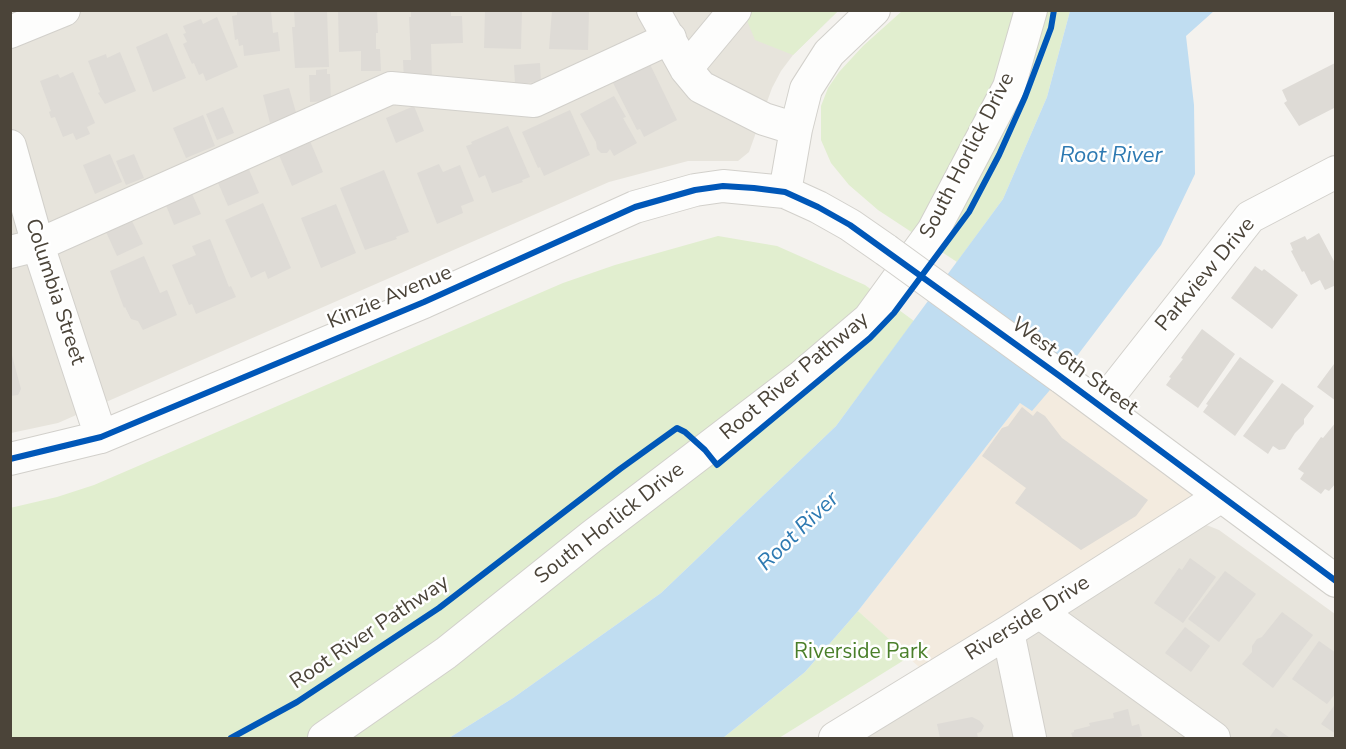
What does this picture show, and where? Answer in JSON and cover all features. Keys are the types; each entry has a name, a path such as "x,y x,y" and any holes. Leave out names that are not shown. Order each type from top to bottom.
{"street":[{"path":"10,32 64,10"},
{"path":"653,10 686,69 701,87 764,120 796,129"},
{"path":"686,69 735,10"},
{"path":"785,192 796,129 806,89 829,53 874,10"},
{"name":"South Horlick Drive","path":"324,738 446,653 591,537 802,376 869,319 933,231 1009,87 1030,10"},
{"path":"24,248 391,88 534,101 670,38"},
{"name":"Columbia Street","path":"10,146 24,248 101,437"},
{"name":"Parkview Drive","path":"1101,406 1250,217 1335,172"},
{"name":"Kinzie Avenue","path":"10,459 101,437 424,302 634,207 695,190 723,186 785,192"},
{"name":"West 6th Street","path":"785,192 850,225 886,250 1101,406 1335,581"},
{"name":"Riverside Drive","path":"835,738 1008,632 1220,497"},
{"path":"1039,612 1214,738"},
{"path":"1008,632 1030,738"}],"shaded area":[{"path":"10,11 838,11 793,55 781,71 772,88 749,152 738,161 688,161 609,182 58,423 11,433"},
{"path":"1061,377 1220,497 932,679 858,611 1020,403"},
{"path":"1204,524 1219,530 1335,614 1335,738 859,738"}],"green space":[{"path":"743,11 838,11 793,55 755,40"},
{"path":"902,11 1070,11 1047,97 1003,199 957,262 878,210 849,185 831,163 821,140 821,106 828,88 863,46"},
{"path":"718,236 777,246 865,285 914,321 836,426 661,593 513,698 449,738 11,738 10,508 57,497 94,485 563,283 615,265"},
{"name":"Riverside Park","path":"858,611 909,657 779,738 723,738 805,672"}],"water":[{"name":"Root River","path":"1070,11 1214,11 1186,36 1194,105 1195,174 1161,245 1061,377 1032,411 1020,403 858,611 805,672 723,738 449,738 513,698 661,593 836,426 1003,199 1047,97"}],"building":[{"path":"237,10 271,11 273,33 278,32 280,51 244,56 243,45 239,46 238,39 235,40 232,16 237,15"},
{"path":"294,10 327,10 329,67 295,68 292,27 295,27"},
{"path":"338,10 377,10 376,49 380,49 381,71 361,71 361,51 339,52"},
{"path":"411,10 451,10 451,16 462,16 463,43 431,44 432,81 404,81 403,60 411,60 409,17 411,17"},
{"path":"485,10 522,10 521,49 484,48"},
{"path":"552,10 589,10 588,50 549,49"},
{"path":"217,17 238,67 206,81 203,73 199,75 194,63 192,64 183,44 187,42 183,34 186,33 183,26 201,19 203,24"},
{"path":"167,33 186,78 153,92 136,47"},
{"path":"120,52 136,91 105,104 98,93 100,92 88,61 106,54 107,58"},
{"path":"645,54 677,120 644,137 640,129 637,130 610,77"},
{"path":"540,63 541,82 515,84 514,65"},
{"path":"1335,63 1336,107 1299,126 1284,103 1287,101 1282,90"},
{"path":"327,69 327,74 330,74 331,101 310,102 309,75 316,75 316,70"},
{"path":"73,72 95,123 87,127 90,134 76,140 73,133 63,137 55,117 51,118 49,112 51,111 40,81 58,74 60,78"},
{"path":"289,88 297,116 270,123 263,95"},
{"path":"614,96 637,143 614,156 610,149 607,153 601,153 597,149 596,142 580,114"},
{"path":"414,106 424,131 396,143 386,118"},
{"path":"223,107 234,133 217,140 206,114"},
{"path":"570,110 590,155 544,176 522,132"},
{"path":"203,115 215,146 186,158 173,128"},
{"path":"508,126 530,177 522,180 523,182 492,193 485,175 479,178 466,146"},
{"path":"310,141 323,172 292,186 279,155"},
{"path":"110,154 122,182 95,194 83,165"},
{"path":"134,154 144,178 126,185 116,161"},
{"path":"439,164 443,172 460,165 474,201 461,206 463,213 437,224 417,173"},
{"path":"247,165 259,193 228,206 216,178"},
{"path":"384,170 409,232 396,237 397,239 365,250 340,188"},
{"path":"189,187 201,214 174,225 163,198"},
{"path":"263,203 291,268 268,279 265,271 251,278 225,220"},
{"path":"336,204 356,253 321,268 301,218"},
{"path":"132,221 143,244 117,256 106,232"},
{"path":"1319,233 1336,265 1336,285 1325,290 1320,280 1311,285 1291,251 1293,250 1290,243 1305,236 1307,240"},
{"path":"210,239 229,287 231,286 236,297 196,314 192,304 189,305 172,265 196,255 192,246"},
{"path":"144,256 160,293 167,290 177,315 143,330 138,321 131,319 124,308 110,271"},
{"path":"1255,266 1262,271 1264,269 1298,295 1272,329 1231,298"},
{"path":"1202,329 1235,354 1198,408 1166,385 1171,378 1169,377 1183,359 1181,358"},
{"path":"10,348 21,389 18,395 10,396"},
{"path":"1240,357 1274,381 1235,436 1203,412 1208,405 1206,404"},
{"path":"1334,364 1336,365 1336,401 1317,387"},
{"path":"1282,383 1314,406 1285,449 1279,450 1273,446 1268,454 1243,436"},
{"path":"1022,407 1033,416 1037,411 1045,416 1062,438 1148,500 1136,516 1081,550 1015,503 1026,488 982,456 1002,428 1008,426"},
{"path":"1336,422 1336,483 1329,491 1325,489 1321,494 1300,479 1304,473 1298,469 1321,437 1323,438"},
{"path":"1190,558 1216,577 1183,623 1154,603 1179,568 1182,570"},
{"path":"1225,571 1256,594 1219,642 1188,619"},
{"path":"1282,612 1313,635 1273,688 1242,664 1252,652 1252,646 1257,639 1262,637"},
{"path":"1185,627 1210,646 1191,672 1165,653"},
{"path":"1319,641 1336,653 1336,693 1327,704 1292,679"},
{"path":"1336,703 1336,734 1321,724"},
{"path":"1128,709 1132,726 1139,724 1142,736 1073,738 1071,733 1074,730 1090,726 1089,723 1114,718 1113,713"},
{"path":"972,717 984,726 981,732 977,733 978,738 940,738 937,724"},
{"path":"1276,728 1290,738 1269,738"}],"cycle path":[{"name":"Root River Pathway","path":"231,738 297,702 439,608 677,428 705,450 717,465 870,338 894,313 969,212 999,155 1025,97 1051,28 1054,10"},
{"path":"10,459 101,437 424,302 635,207 695,190 723,186 754,188 785,192 850,225 1061,377 1336,581"}]}
